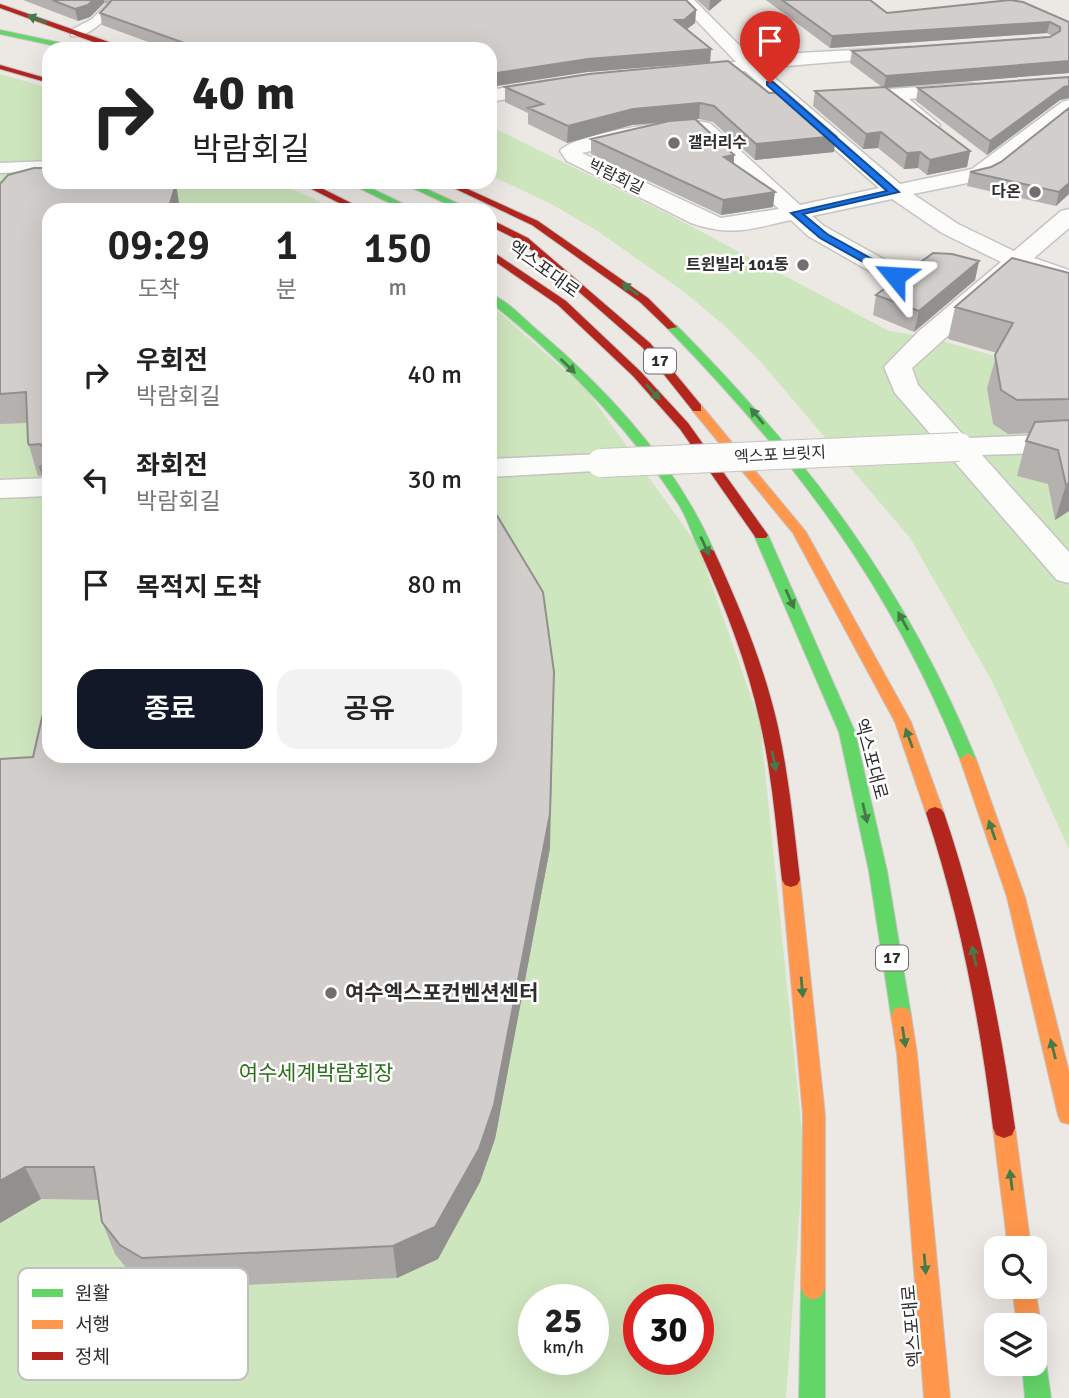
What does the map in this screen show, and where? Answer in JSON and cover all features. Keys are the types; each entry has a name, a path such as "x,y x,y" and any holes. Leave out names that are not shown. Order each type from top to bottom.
{"main road":[{"path":"0,6 100,42"},
{"path":"0,32 47,42"},
{"path":"0,42 42,51"},
{"path":"0,54 42,64"},
{"path":"0,67 42,79"},
{"path":"316,189 346,203"},
{"path":"366,189 396,203"},
{"path":"420,189 451,203"},
{"path":"460,189 491,203"},
{"path":"497,206 535,223 644,300 722,374 843,524 904,620 956,726 1016,897 1069,1115"},
{"name":"엑스포대로","path":"497,226 525,240 646,345 777,504 799,532 838,598 903,722 957,874 998,1070 1019,1236"},
{"name":"엑스포대로","path":"497,258 562,303 637,374 684,426 762,537 847,732 878,871 907,1054 937,1398"},
{"path":"497,302 519,319 612,409 688,509 727,594 764,703 780,791 795,908 814,1115 813,1398"},
{"path":"519,319 554,331 575,347"},
{"path":"682,334 684,355 728,409"},
{"path":"618,379 636,397"},
{"path":"668,439 692,469 736,500"},
{"path":"748,444 777,504"},
{"path":"1035,1376 1038,1398"}],"street":[{"path":"685,0 749,65 894,192 943,225 1018,262 1069,278"},
{"path":"663,74 780,59 927,49"},
{"path":"497,95 576,82"},
{"path":"945,136 891,95 987,87"},
{"name":"박람회길","path":"895,276 824,236 796,213 704,128 698,125 654,130 586,144 570,151 574,157 699,218 719,225 740,224 796,213 979,174 1069,106"},
{"path":"966,152 988,169"},
{"path":"1069,216 928,337 898,367 905,387 1069,573"},
{"name":"엑스포 브릿지","path":"497,468 1069,443"},
{"path":"0,489 42,486"}],"lane":[{"path":"75,33 96,22 110,7"},
{"path":"0,168 42,166"}],"green space":[{"name":"여수세계박람회장","path":"0,74 42,86 42,189 292,189 323,203 42,203 42,763 497,763 497,310 586,389 698,546 760,722 804,1151 786,1398 0,1398"},
{"path":"497,129 666,213 889,331 928,337 1069,377 1069,849 993,683 910,538 761,362 725,326 684,292 599,232 553,205 497,178"}],"building":[{"path":"52,0 93,0 88,5 75,9"},
{"path":"112,0 686,0 696,10 684,20 675,20 711,49 588,59 497,73 497,42 181,42 100,13"},
{"path":"782,0 870,0 887,13 1010,0 1023,2 1069,22 1069,61 886,76 852,51 1050,37 1060,31 1060,27 1050,22 832,36"},
{"path":"728,61 769,93 785,92 836,136 756,144 714,106 700,103 633,109 568,126 528,108 543,104 505,87 589,74"},
{"path":"1069,77 1069,86 990,141 918,88"},
{"path":"885,87 970,151 930,160 920,152 907,153 881,132 866,134 815,91"},
{"path":"1069,108 1069,183 1059,192 970,172 1001,162"},
{"path":"695,119 734,155 724,157 775,192 723,200 591,139 669,121"},
{"path":"42,168 42,189 174,189 170,203 42,203 42,446 29,445 28,442 26,392 0,394 0,184 8,175"},
{"path":"933,253 952,254 979,261 919,311 876,295"},
{"path":"1012,258 1069,273 1069,399 1017,400 1001,390 995,355 1013,323 955,307"},
{"path":"1069,420 1069,483 1066,485 1058,450 1026,441 1035,422"},
{"name":"여수엑스포컨벤션센터","path":"497,516 543,592 554,672 550,814 494,1105 479,1149 435,1227 393,1246 142,1258 120,1245 102,1222 94,1167 25,1167 0,1181 0,759 33,757 42,718 42,763 497,763"}],"traffic: fast":[{"path":"0,32 47,42"},
{"path":"366,189 396,203"},
{"path":"420,189 451,203"},
{"path":"497,302 546,343 622,421 687,507 707,551"},
{"path":"672,327 761,421 844,527 915,641 944,700 968,759"},
{"path":"761,535 847,732 878,871 901,1015"},
{"path":"812,1398 813,1288"},
{"path":"1035,1376 1038,1398"}],"traffic: slow":[{"path":"697,408 799,532 903,722 935,813"},
{"path":"968,759 1016,897 1069,1115"},
{"path":"791,880 814,1115 813,1288"},
{"path":"901,1015 907,1054 937,1398"},
{"path":"1004,1128 1018,1236"},
{"path":"1026,1299 1027,1313"}],"traffic: jam":[{"path":"0,6 100,42"},
{"path":"0,67 42,79"},
{"path":"316,189 346,203"},
{"path":"460,189 491,203"},
{"path":"497,206 535,223 644,300 672,327"},
{"path":"497,226 525,240 646,345 697,408"},
{"path":"497,258 562,303 637,374 684,426 761,535"},
{"path":"707,551 739,626 764,703 777,768 791,880"},
{"path":"935,813 959,889 978,968 1004,1128"}],"place":[{"name":"갤러리수","path":"674,143"},
{"name":"다온","path":"1035,192"},
{"name":"트윈빌라 101동","path":"803,265"},
{"name":"여수엑스포컨벤션센터","path":"331,993"}],"route":[{"path":"770,83 894,192 796,213 840,247 895,276"}]}
